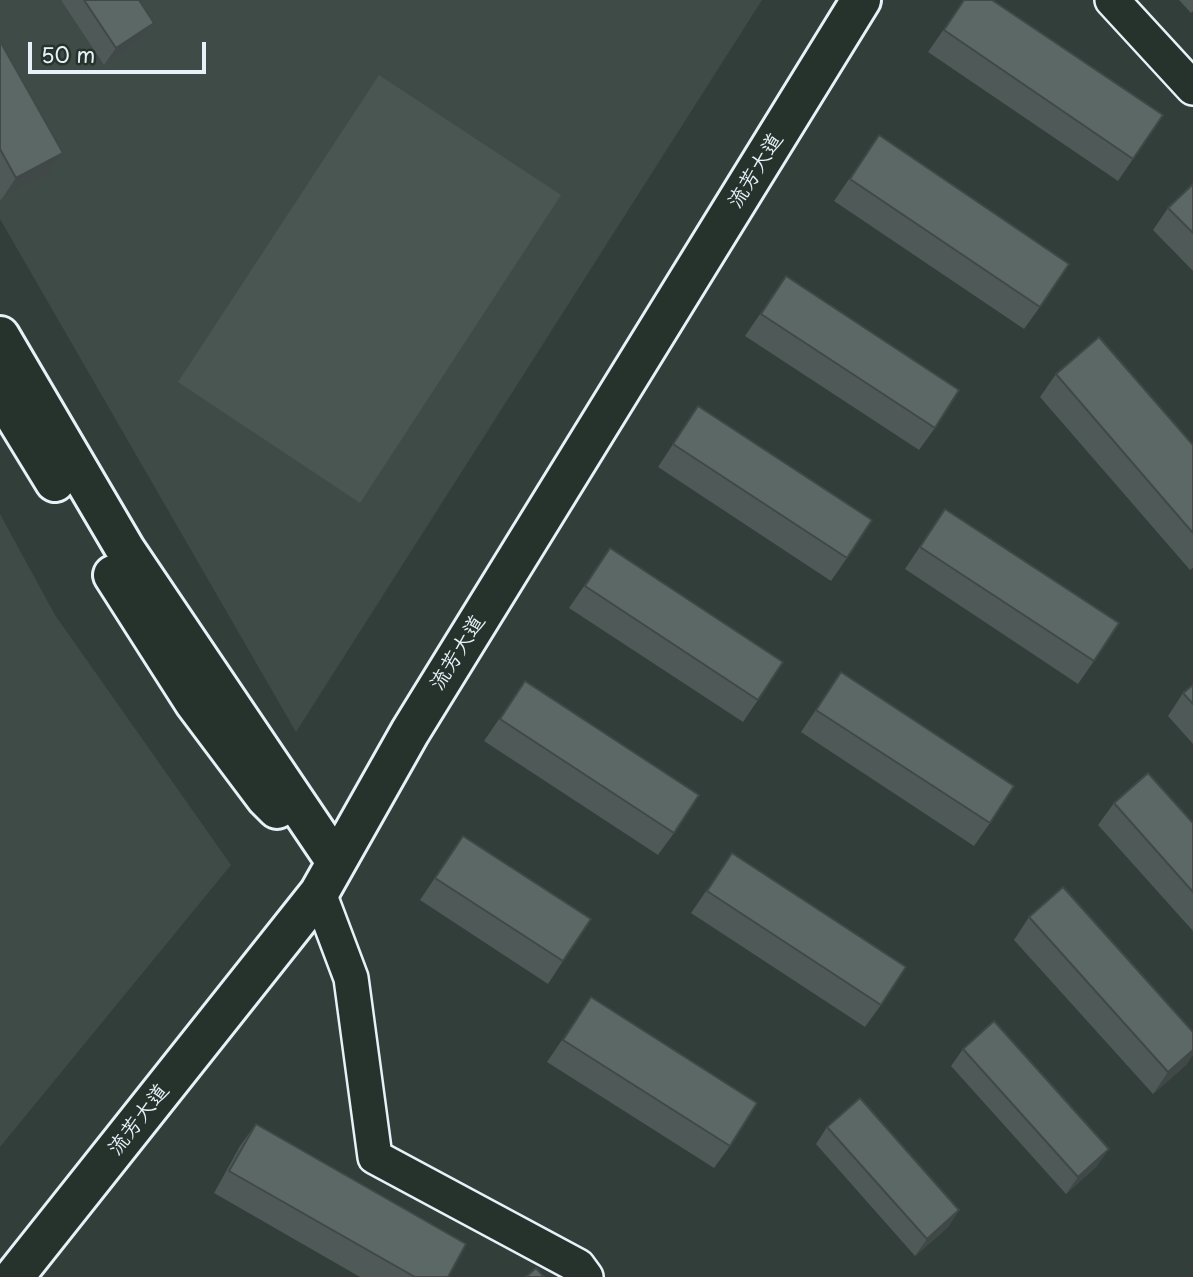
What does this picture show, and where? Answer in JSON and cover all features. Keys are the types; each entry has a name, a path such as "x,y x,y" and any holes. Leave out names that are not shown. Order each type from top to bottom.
{"main road":[{"name":"流芳大道","path":"14,1277 327,877 410,732 861,0"},
{"path":"0,336 125,549 327,877"},
{"path":"0,392 194,702 327,877"}],"street":[{"path":"1112,0 1193,88"},
{"path":"327,877 351,978 375,1157 578,1266 586,1277"}],"shaded area":[{"path":"0,0 762,0 296,732 0,219"},
{"path":"379,75 561,195 360,503 178,382"},
{"path":"0,514 55,615 231,865 0,1147"}],"building":[{"path":"84,0 139,0 154,23 116,48"},
{"path":"964,0 992,0 1163,115 1133,159 944,30"},
{"path":"0,41 63,153 16,178 0,149"},
{"path":"879,135 1069,264 1040,307 850,179"},
{"path":"1193,184 1193,233 1168,208"},
{"path":"786,276 959,390 935,428 761,314"},
{"path":"1099,337 1193,445 1193,533 1056,374"},
{"path":"698,406 872,520 847,558 673,444"},
{"path":"945,509 1119,623 1094,661 920,547"},
{"path":"610,548 783,662 758,700 585,586"},
{"path":"841,672 1014,786 990,823 816,710"},
{"path":"525,681 699,795 674,833 500,719"},
{"path":"1193,685 1193,704 1183,693"},
{"path":"1148,773 1193,823 1193,892 1114,803"},
{"path":"463,836 591,919 563,961 435,878"},
{"path":"732,853 906,967 881,1005 707,891"},
{"path":"1063,887 1193,1032 1193,1050 1168,1072 1029,917"},
{"path":"591,997 757,1103 730,1146 563,1040"},
{"path":"994,1021 1109,1149 1078,1177 963,1049"},
{"path":"860,1098 959,1210 927,1239 827,1127"},
{"path":"256,1124 466,1244 448,1277 415,1277 229,1171"},
{"path":"536,1268 544,1277 526,1277"}]}
